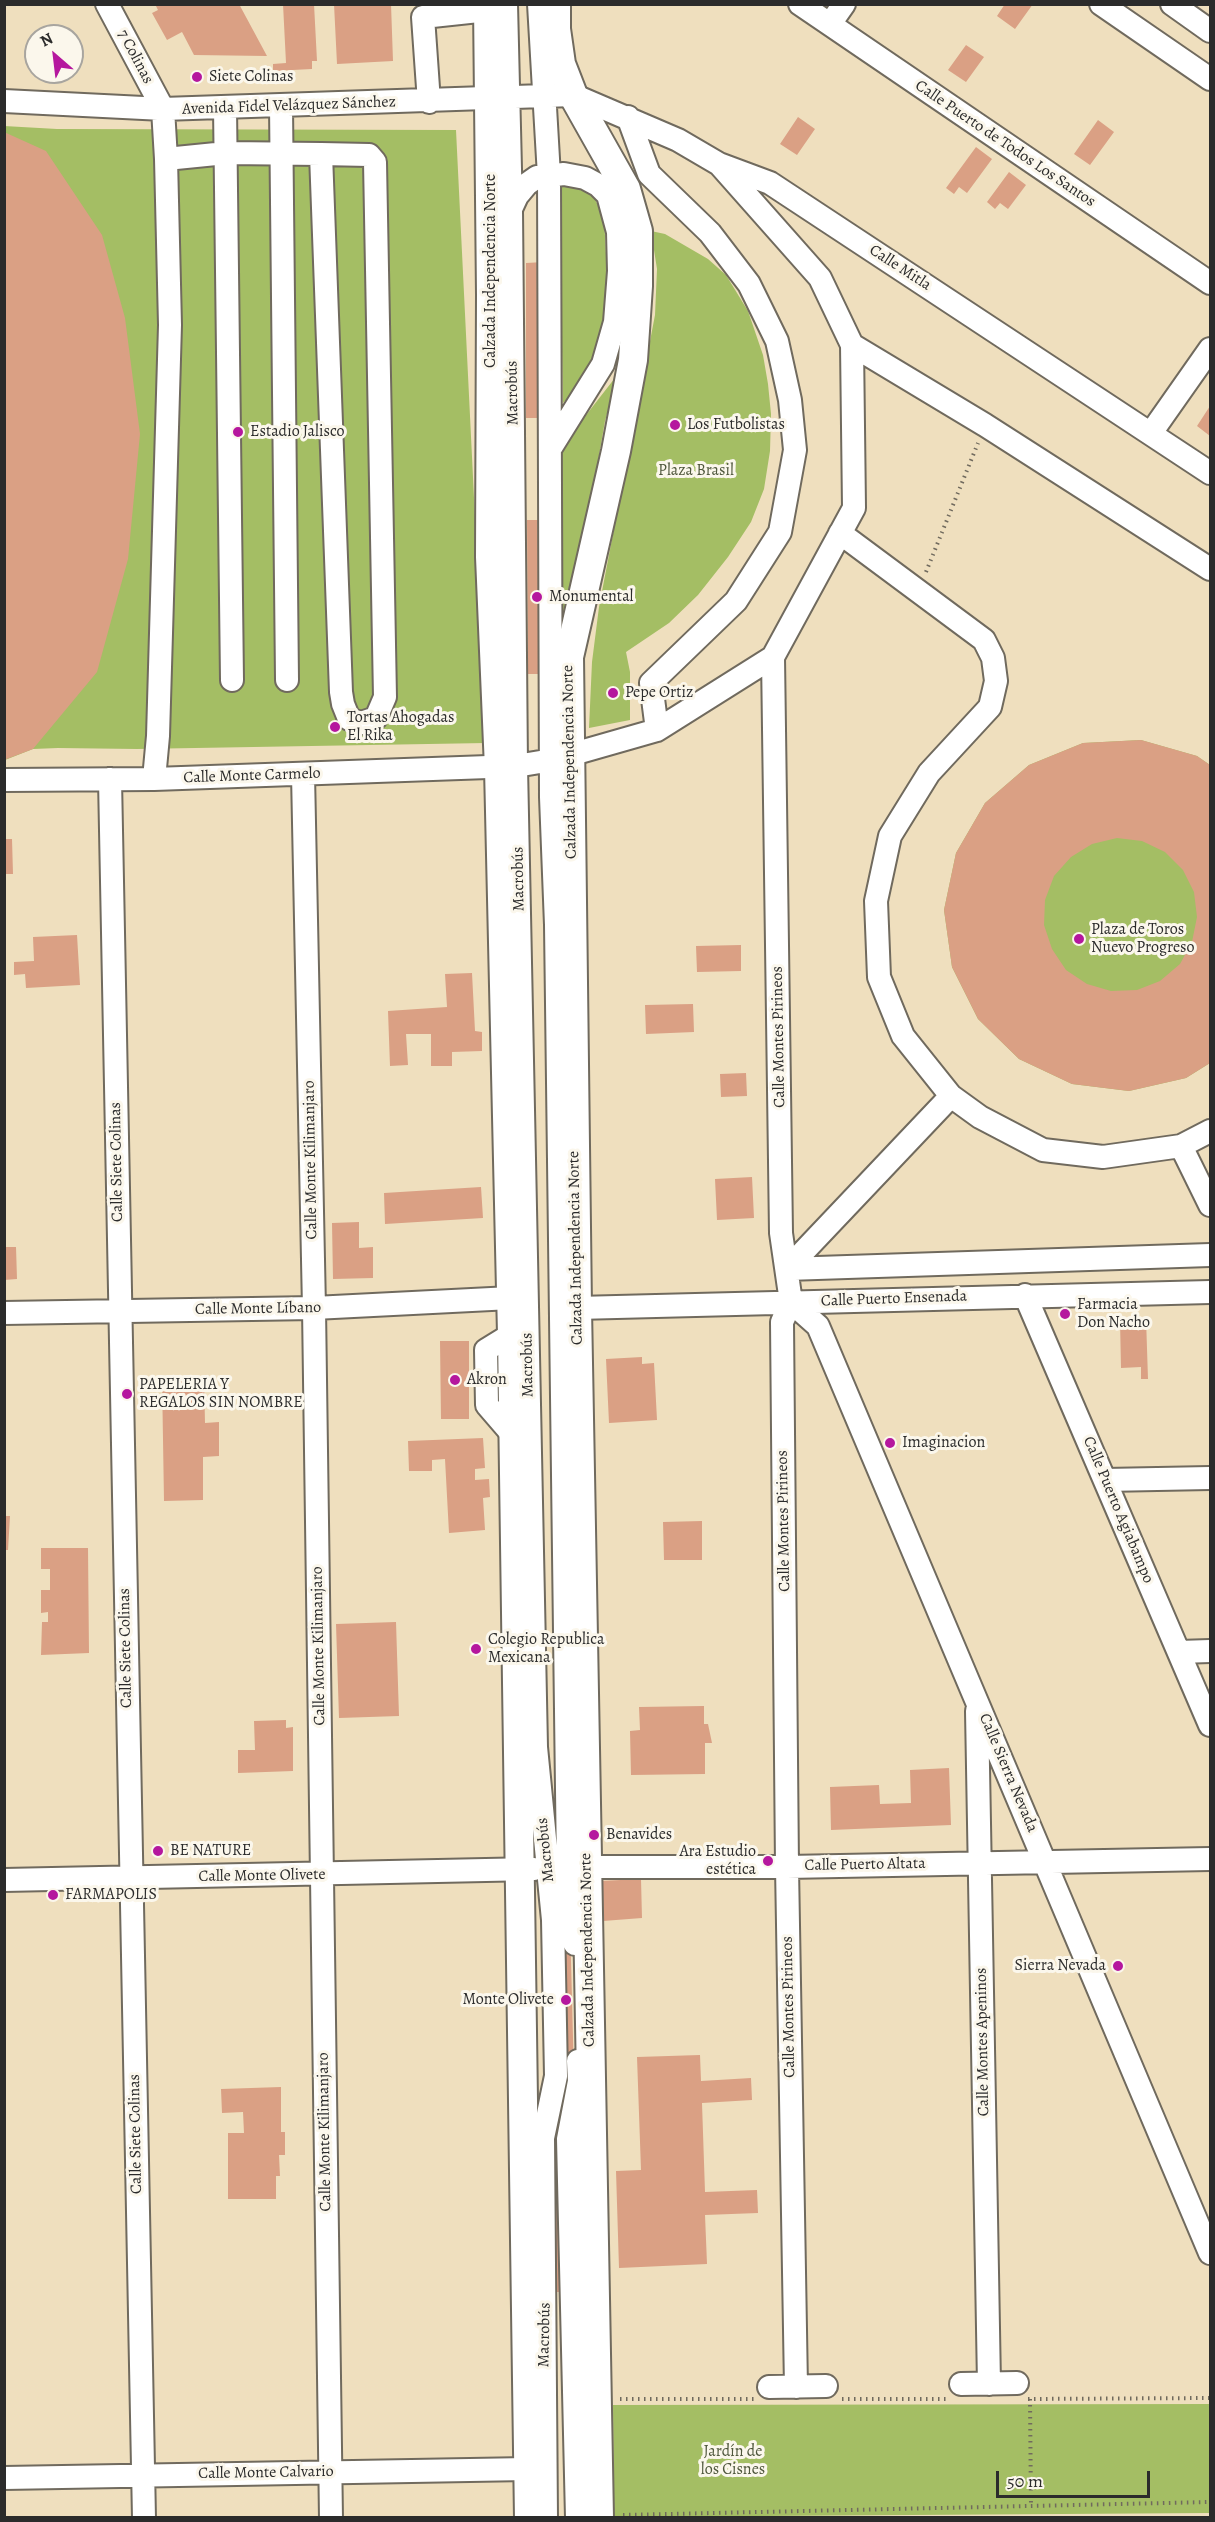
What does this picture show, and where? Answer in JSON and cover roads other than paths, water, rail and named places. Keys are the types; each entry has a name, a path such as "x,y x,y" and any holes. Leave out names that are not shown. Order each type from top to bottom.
{"main road":[{"name":"Calzada Independencia Norte","path":"529,2517 528,2469 556,1868 577,1308 561,757 569,657 616,451 633,360 639,258 638,231 626,189 573,95 561,64 556,29 556,4"},
{"name":"Calzada Independencia Norte","path":"494,6 499,98 492,295 490,557 508,767 512,1434 556,1868 596,2398 591,2516"}],"street":[{"name":"7 Colinas","path":"107,4 163,109"},
{"name":"Macrobús","path":"539,4 549,176 552,446 561,757 556,1868 553,1920 556,2076 543,2138 546,2517"},
{"name":"Calle Puerto de Todos Los Santos","path":"800,4 1210,283"},
{"path":"830,24 844,4"},
{"path":"1101,4 1210,79"},
{"path":"1172,4 1210,31"},
{"path":"429,102 422,10 494,6"},
{"name":"Avenida Fidel Velázquez Sánchez","path":"4,101 163,109 429,102 573,95"},
{"name":"Calle Mitla","path":"573,95 678,140 719,164 770,183 1210,473"},
{"name":"Macrobús","path":"499,98 511,210 508,767 536,1747 556,1868 575,1924 579,2081 568,2139 591,2516"},
{"path":"281,106 287,680"},
{"path":"225,107 232,680"},
{"path":"154,779 159,724 170,325 163,109"},
{"path":"628,117 649,174 710,233 749,284 777,341 790,400 795,450 780,532 736,601 651,684 657,730"},
{"path":"166,159 226,153 283,152 369,155 375,162 385,697 376,718 361,723 349,719 341,692 321,154"},
{"path":"508,767 561,757 657,730 773,657 854,508 852,345 820,278 719,164"},
{"path":"511,210 517,196 527,184 537,177 564,174 585,178 598,185 608,195 618,232 619,271 615,322 603,364 552,446"},
{"path":"852,345 985,426 1210,569"},
{"path":"1151,433 1210,349"},
{"path":"840,533 984,640 993,658 996,681 990,707 929,772 890,836 876,901 879,977 903,1036 951,1096 980,1117 1043,1150 1102,1157 1181,1146 1210,1131"},
{"name":"Calle Montes Pirineos","path":"773,657 781,1233 791,1302 782,1322 787,1867 796,2387"},
{"name":"Calle Monte Carmelo","path":"4,780 154,779 508,767"},
{"name":"Calle Monte Kilimanjaro","path":"303,774 314,1308 331,2517"},
{"name":"Calle Siete Colinas","path":"110,779 144,2517"},
{"path":"787,1269 951,1096"},
{"path":"1181,1146 1210,1205"},
{"path":"787,1269 1210,1256"},
{"name":"Calle Puerto Ensenada","path":"577,1308 1210,1292"},
{"name":"Calle Puerto Agiabampo","path":"1025,1295 1210,1725"},
{"name":"Calle Monte Líbano","path":"4,1313 314,1308 511,1298"},
{"name":"Calle Sierra Nevada","path":"791,1302 818,1326 1210,2253"},
{"path":"1105,1480 1210,1478"},
{"path":"1179,1652 1210,1651"},
{"name":"Calle Montes Apeninos","path":"977,1700 989,2384"},
{"name":"Calle Puerto Altata","path":"556,1868 787,1867 1210,1859"},
{"name":"Calle Monte Olivete","path":"4,1880 322,1875 556,1868"},
{"path":"960,2392 989,2384 1022,2394"},
{"path":"764,2393 796,2387 828,2393"},
{"name":"Calle Monte Calvario","path":"4,2478 528,2469"}],"place":[{"name":"Siete Colinas","path":"197,77"},
{"name":"Los Futbolistas","path":"675,425"},
{"name":"Estadio Jalisco","path":"238,432"},
{"name":"Monumental","path":"537,597"},
{"name":"Pepe Ortiz","path":"613,693"},
{"name":"Tortas Ahogadas El Rika","path":"335,727"},
{"name":"Plaza de Toros Nuevo Progreso","path":"1079,939"},
{"name":"Farmacia Don Nacho","path":"1065,1314"},
{"name":"Akron","path":"455,1380"},
{"name":"PAPELERIA Y REGALOS SIN NOMBRE","path":"127,1394"},
{"name":"Imaginacion","path":"890,1443"},
{"name":"Colegio Republica Mexicana","path":"476,1649"},
{"name":"Benavides","path":"594,1835"},
{"name":"BE NATURE","path":"158,1851"},
{"name":"Ara Estudio estética","path":"768,1861"},
{"name":"FARMAPOLIS","path":"53,1895"},
{"name":"Sierra Nevada","path":"1118,1966"},
{"name":"Monte Olivete","path":"566,2000"}],"park label":[{"name":"Plaza Brasil","path":"696,471"},
{"name":"Jardín de los Cisnes","path":"733,2461"}]}
